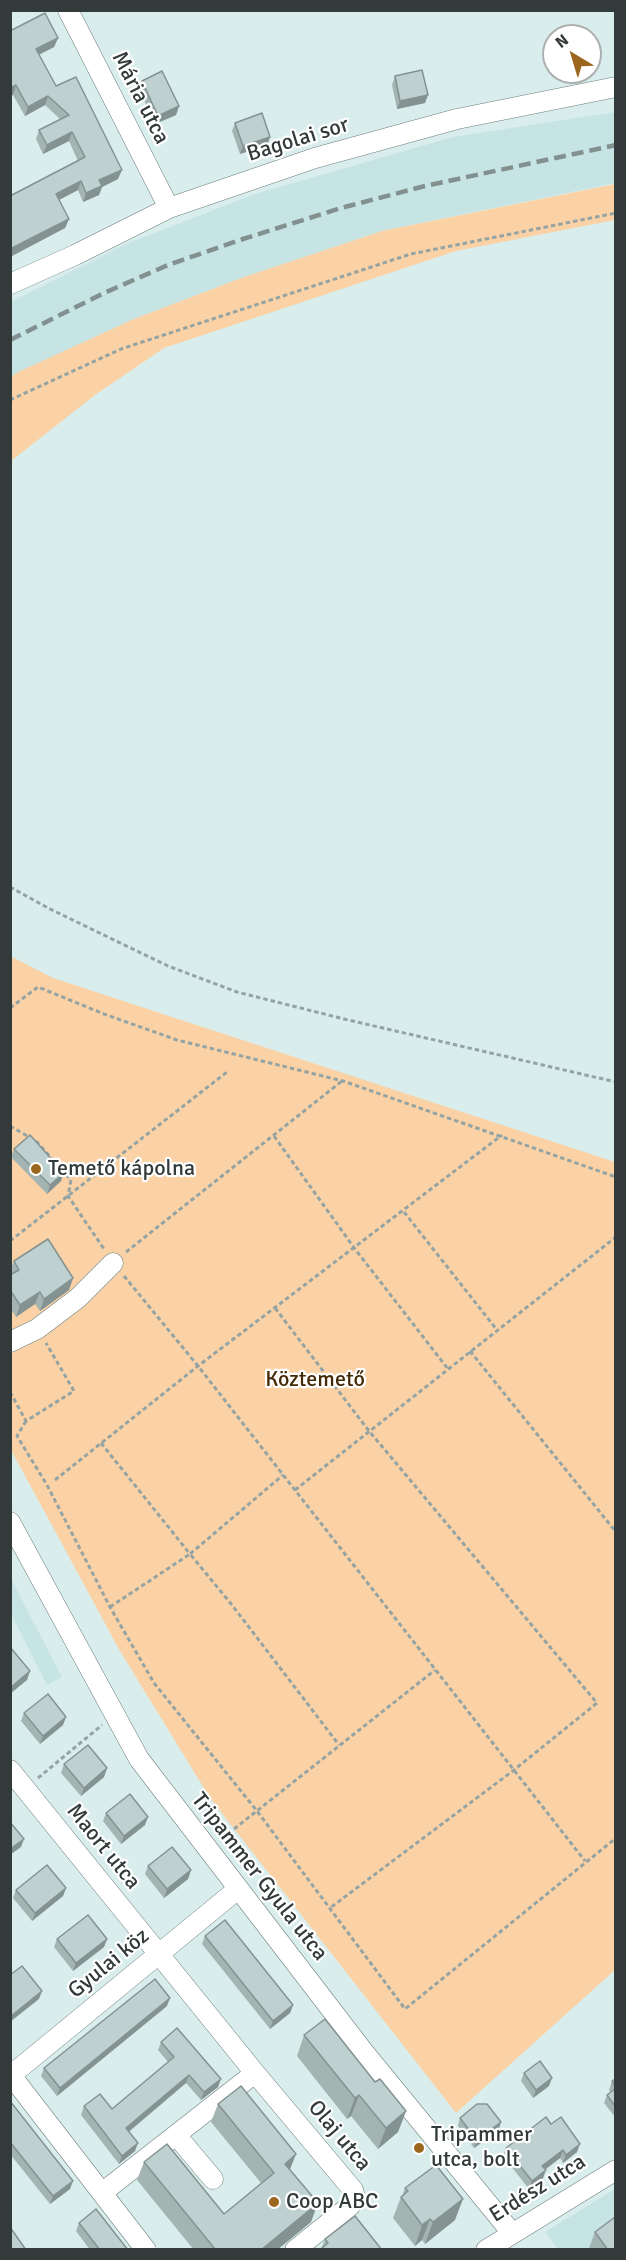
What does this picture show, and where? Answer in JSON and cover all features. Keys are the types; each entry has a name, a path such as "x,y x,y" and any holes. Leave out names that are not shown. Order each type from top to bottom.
{"street":[{"name":"Mária utca","path":"68,10 169,208"},
{"name":"Bagolai sor","path":"10,284 75,255 169,208 315,158 457,119 615,87"},
{"path":"10,1342 37,1329 78,1298 113,1263"},
{"name":"Tripammer Gyula utca","path":"10,1522 139,1759 363,2051 512,2233"},
{"name":"Maort utca","path":"10,1770 159,1954"},
{"name":"Gyulai köz","path":"11,2075 238,1889"},
{"name":"Olaj utca","path":"159,1954 355,2193 354,2202 350,2206 295,2250"},
{"path":"103,2192 255,2073"},
{"path":"11,2075 146,2250"},
{"path":"176,2135 213,2180"},
{"name":"Erdész utca","path":"486,2250 615,2170"}],"path":[{"path":"10,400 121,349 411,254 615,213"},
{"path":"10,887 168,966 237,992 615,1082"},
{"path":"10,1008 38,987 177,1040 343,1081 615,1177"},
{"path":"10,1241 227,1072"},
{"path":"113,1263 343,1081"},
{"path":"10,1126 36,1141 71,1180 68,1196 113,1263 198,1366 585,1861"},
{"path":"274,1136 355,1249 448,1369"},
{"path":"55,1480 198,1366 502,1136"},
{"path":"404,1212 497,1330"},
{"path":"295,1490 615,1237"},
{"path":"275,1308 369,1431 597,1702 514,1770 330,1908"},
{"path":"37,1329 74,1391 26,1421 17,1436 47,1485 110,1607 154,1683 257,1811 405,2009 615,1838"},
{"path":"470,1351 615,1532"},
{"path":"10,1392 26,1421"},
{"path":"101,1443 232,1605 339,1746"},
{"path":"110,1607 190,1554 283,1475"},
{"path":"234,1829 435,1670"},
{"path":"25,1788 114,1715"}],"shaded area":[{"path":"615,112 615,183 381,231 244,277 134,319 11,377 11,302 126,244 255,194 453,137"},
{"path":"10,1577 62,1677 47,1685 11,1614"},
{"path":"615,2189 615,2249 558,2249 545,2232"}],"green space":[{"path":"615,184 615,220 456,251 164,348 95,395 11,461 11,377 18,372 134,319 244,277 382,231"},
{"name":"Köztemető","path":"10,956 53,978 615,1162 615,1970 456,2113 210,1798 120,1651 11,1450"}],"building":[{"path":"45,13 58,38 36,49 56,86 76,77 122,170 99,180 102,186 86,193 81,181 56,194 69,219 10,249 10,196 85,157 72,132 47,145 39,130 69,115 48,96 28,107 16,85 10,88 10,31"},
{"path":"422,70 428,95 400,101 395,76"},
{"path":"162,71 179,106 158,116 142,81"},
{"path":"262,113 270,137 243,146 235,123"},
{"path":"30,1135 64,1173 50,1185 14,1149"},
{"path":"48,1239 73,1278 44,1299 40,1292 20,1305 10,1290 10,1275 19,1270 14,1261"},
{"path":"10,1647 30,1671 10,1688"},
{"path":"48,1694 66,1717 43,1736 24,1713"},
{"path":"88,1745 107,1768 84,1788 64,1764"},
{"path":"130,1794 148,1817 124,1836 106,1813"},
{"path":"10,1822 24,1839 10,1849"},
{"path":"172,1847 191,1870 167,1889 148,1866"},
{"path":"47,1865 66,1888 35,1913 16,1890"},
{"path":"88,1915 107,1939 76,1963 57,1939"},
{"path":"225,1920 293,2005 273,2021 205,1936"},
{"path":"22,1966 42,1991 11,2016 10,1975"},
{"path":"155,1979 170,1998 60,2088 44,2068"},
{"path":"325,2019 375,2082 380,2079 406,2111 386,2128 359,2095 355,2098 304,2035"},
{"path":"177,2028 221,2079 204,2092 189,2075 126,2128 138,2143 122,2156 84,2106 100,2094 112,2109 174,2057 161,2042"},
{"path":"540,2061 552,2078 536,2090 524,2073"},
{"path":"241,2086 296,2154 285,2164 318,2203 261,2250 214,2250 144,2162 167,2144 224,2214 274,2173 218,2104"},
{"path":"615,2089 615,2106 607,2095"},
{"path":"10,2101 73,2181 53,2196 10,2142"},
{"path":"477,2104 487,2104 501,2122 477,2140 460,2118"},
{"path":"546,2117 551,2124 561,2117 580,2144 566,2155 563,2150 542,2166 546,2170 532,2181 506,2148"},
{"path":"436,2165 463,2199 433,2222 430,2219 422,2225 401,2197 408,2191 405,2188"},
{"path":"96,2209 128,2250 100,2250 79,2223"},
{"path":"355,2216 382,2250 321,2250 328,2243 325,2239"},
{"path":"615,2217 615,2250 608,2250 595,2232"},
{"path":"10,2227 26,2250 10,2250"}],"railway":[{"path":"10,340 104,293 168,265 243,239 341,208 425,186 616,145"}],"place":[{"name":"Temető kápolna","path":"36,1169"},
{"name":"Tripammer utca, bolt","path":"419,2148"},
{"name":"Coop ABC","path":"274,2202"}]}
